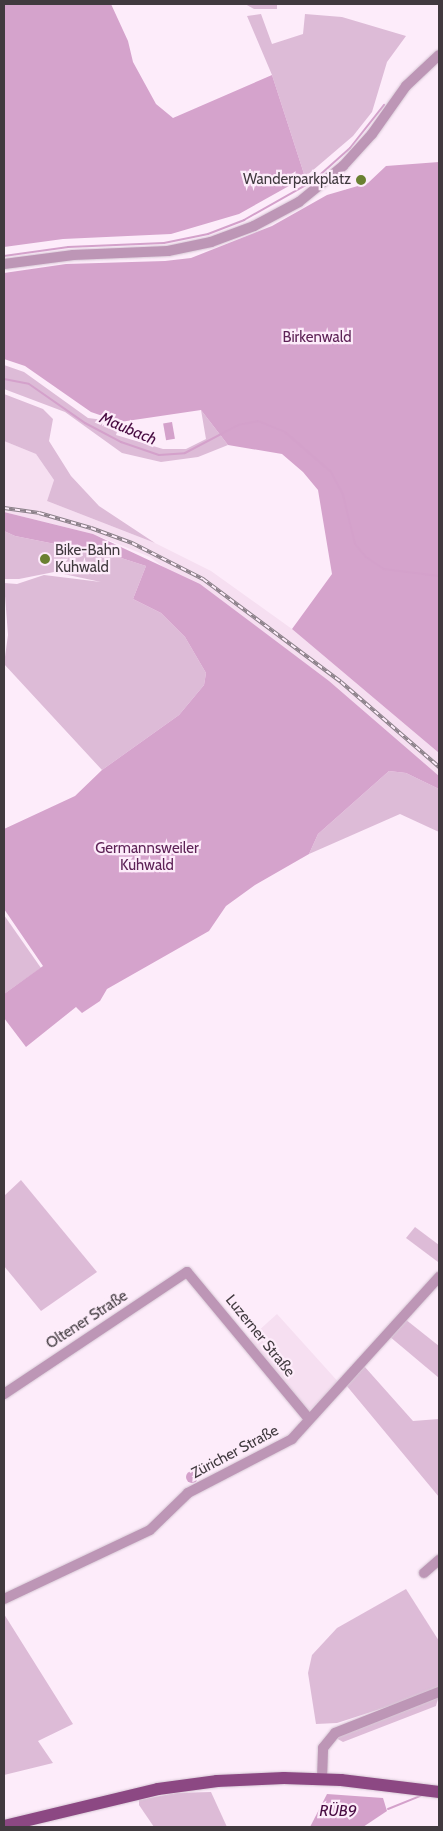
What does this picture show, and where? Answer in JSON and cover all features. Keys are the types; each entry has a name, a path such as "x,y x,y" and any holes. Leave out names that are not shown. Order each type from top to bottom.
{"main road":[{"path":"4,1826 158,1789 235,1780 322,1779 376,1782 439,1792"}],"street":[{"path":"4,264 73,255 168,251 211,242 254,226 299,202 344,166 372,134 406,86 439,55"},
{"name":"Oltener Straße","path":"4,1394 188,1272"},
{"name":"Luzerner Straße","path":"188,1272 309,1419"},
{"name":"Züricher Straße","path":"4,1600 150,1530 188,1493 279,1447 302,1431 309,1419 439,1277"},
{"path":"424,1573 439,1560"},
{"path":"322,1779 323,1748 335,1733 439,1692"}],"shaded area":[{"path":"245,4 277,4 277,9 254,9"},
{"path":"261,14 272,44 303,34 305,14 342,17 406,36 387,62 372,112 353,136 305,177 272,75 247,16"},
{"path":"4,365 24,372 88,418 120,422 116,435 163,449 186,449 206,439 201,410 228,445 198,457 161,462 122,453 65,412 4,389"},
{"path":"4,394 43,409 53,419 49,441 71,476 99,506 155,543 47,501 54,480 36,454 4,441"},
{"path":"4,441 36,454 54,480 47,501 155,543 211,571 292,629 439,753 439,776 150,557 93,534 4,512"},
{"path":"4,531 15,536 115,556 146,566 133,599 161,613 185,637 206,673 204,685 179,715 102,770 4,664 8,635 4,583 17,584 44,575 101,582 54,572 19,579 4,579"},
{"path":"389,771 406,773 439,789 439,832 400,814 309,854 318,834"},
{"path":"4,915 41,968 4,994"},
{"path":"21,1180 97,1272 41,1311 4,1266 4,1196"},
{"path":"415,1227 439,1245 438,1262 406,1238"},
{"path":"277,1314 339,1383 309,1411 247,1341"},
{"path":"405,1319 439,1346 439,1378 389,1336"},
{"path":"364,1366 413,1421 439,1419 439,1497 346,1385"},
{"path":"406,1589 439,1641 439,1690 337,1723 316,1724 308,1673 312,1655 337,1628"},
{"path":"4,1614 73,1724 38,1741 53,1763 4,1775"},
{"path":"439,1695 436,1706 343,1742 336,1738"},
{"path":"211,1792 227,1827 154,1827 139,1805 139,1800 176,1793"}],"green space":[{"path":"4,4 111,4 128,41 133,62 156,104 173,118 272,75 305,177 239,214 171,234 63,239 4,247"},
{"name":"Birkenwald","path":"439,162 439,753 292,629 332,574 318,490 303,472 282,454 228,445 201,410 120,422 91,412 25,366 4,359 4,273 66,264 165,261 191,258 272,226 327,195 368,183 386,166"},
{"name":"Germannsweiler Kuhwald","path":"4,512 93,534 200,584 329,681 439,776 439,789 406,773 389,771 318,834 309,854 255,885 226,906 209,931 107,989 100,1001 82,1013 76,1007 26,1047 4,1018 4,994 43,966 4,909 4,829 75,796 102,770 179,715 204,685 206,673 185,637 161,613 133,599 146,566 115,556 15,536 4,531"}],"water":[{"path":"172,422 175,439 166,440 163,424"},
{"path":"190,1471 194,1471 198,1477 194,1483 190,1483 186,1479 186,1475"},
{"name":"RÜB9","path":"327,1794 383,1798 387,1811 363,1827 310,1827"}],"waterway":[{"path":"4,256 68,247 164,243 208,234 244,220 313,181 350,148 384,105"},
{"name":"Maubach","path":"4,379 29,384 85,423 121,442 159,455 185,453 238,425 258,421 285,432 331,472 343,495 355,544 366,557 384,569 439,576"},
{"path":"388,1809 420,1796"}],"railway":[{"path":"4,508 39,513 91,528 132,543 203,579 341,682 439,767"}],"place":[{"name":"Wanderparkplatz","path":"361,180"},
{"name":"Bike-Bahn Kuhwald","path":"45,559"}]}
